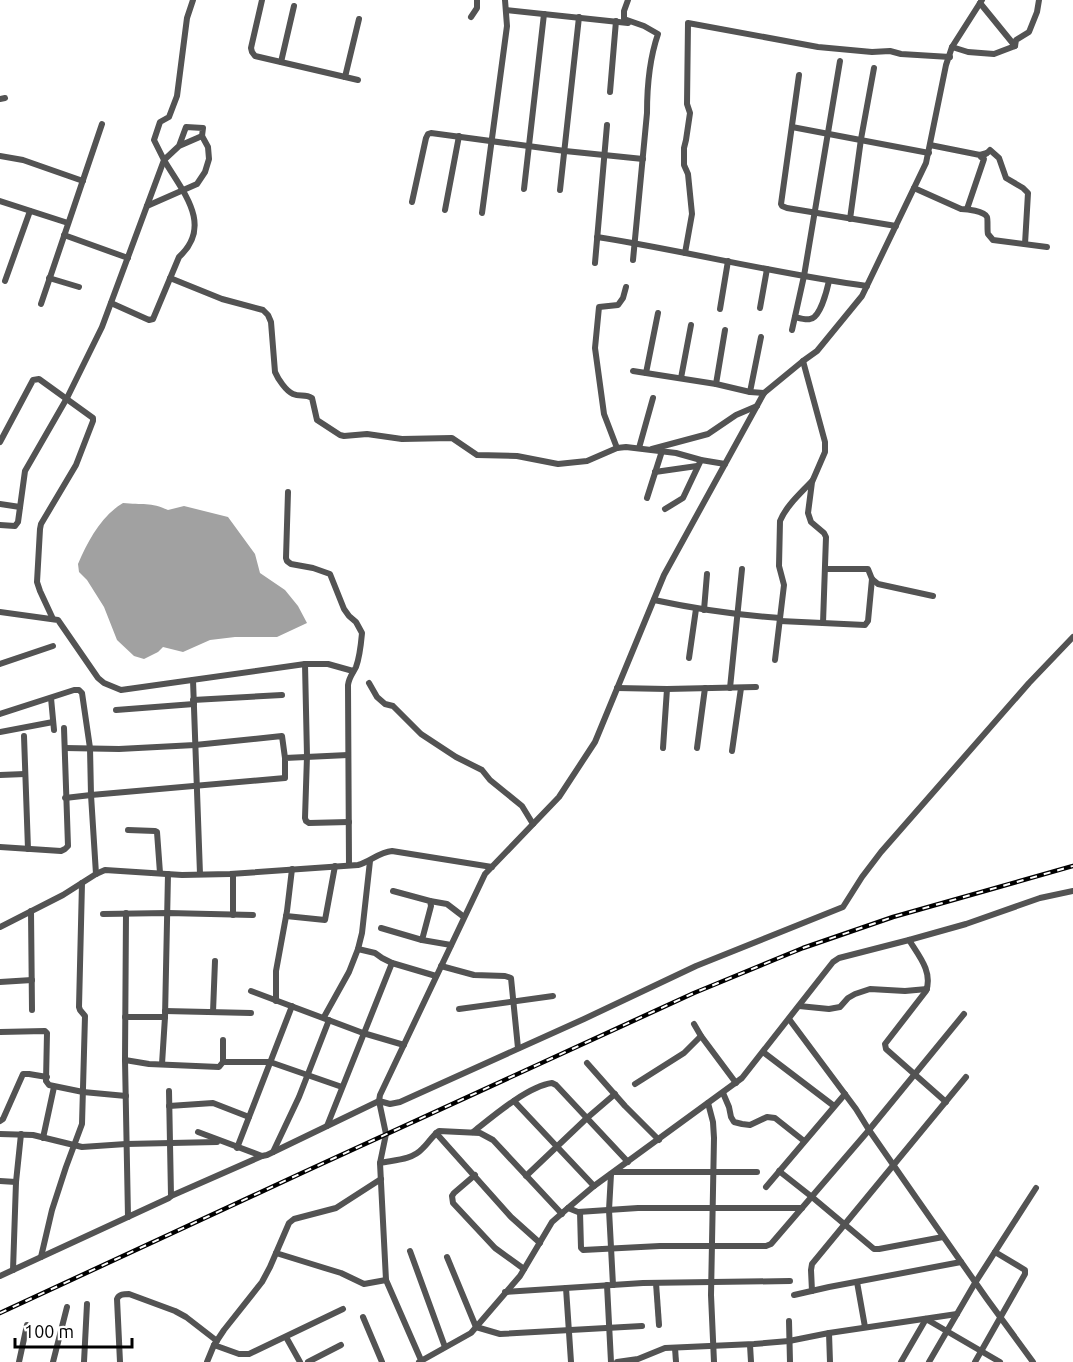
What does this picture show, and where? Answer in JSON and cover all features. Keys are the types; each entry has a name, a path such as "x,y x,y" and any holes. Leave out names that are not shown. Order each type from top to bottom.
{"street":[{"path":"111,303 153,320 179,257 185,251 194,233 193,210 154,140 160,122 170,117 177,96 187,18 194,0"},
{"path":"262,0 252,52 255,56 358,80"},
{"path":"471,17 477,8 477,0"},
{"path":"482,213 507,26 505,0"},
{"path":"628,0 624,19 658,34 652,52 646,102 647,114 633,260"},
{"path":"1015,46 1016,40 1029,32 1039,0"},
{"path":"1015,46 981,1 952,47 946,65 927,163 862,296 817,351 764,393 664,575 595,742 559,797 484,874 380,1095 379,1101 386,1134 380,1164 386,1280 420,1361 476,1327 524,1269 552,1222 594,1186 742,1078 838,958 966,924 1040,898 1073,891"},
{"path":"281,62 294,6"},
{"path":"506,10 644,26"},
{"path":"524,189 544,14"},
{"path":"560,190 579,17"},
{"path":"345,77 358,20"},
{"path":"610,92 616,21"},
{"path":"685,253 692,214 688,174 684,165 684,148 690,113 687,104 688,23 818,47 950,57"},
{"path":"952,47 968,52 994,54 1015,46"},
{"path":"792,330 804,276 840,60"},
{"path":"850,219 874,68"},
{"path":"799,75 782,206 896,226"},
{"path":"41,304 102,124"},
{"path":"595,263 607,125"},
{"path":"147,207 197,184 205,172 209,159 208,147 202,136 203,128 186,127 179,146"},
{"path":"792,127 928,153"},
{"path":"412,202 428,134 643,159"},
{"path":"0,525 15,526 18,522 25,471 67,398 102,327 164,160 179,146 202,136"},
{"path":"445,210 459,136"},
{"path":"930,145 980,155 990,150 999,158 1006,178 1028,193 1025,244"},
{"path":"967,209 984,159 981,157 987,153"},
{"path":"0,156 23,160 82,181"},
{"path":"914,188 961,209 984,214 987,218 988,234 991,239 1047,247"},
{"path":"0,201 68,223"},
{"path":"5,281 30,211"},
{"path":"64,235 128,258"},
{"path":"597,237 829,281 867,286"},
{"path":"720,309 728,261"},
{"path":"760,308 767,269"},
{"path":"50,278 79,287"},
{"path":"170,278 203,292 263,310 271,322 277,377 290,393 312,398 317,420 340,435 367,434 402,439 452,438 477,454 520,457 558,464 587,461 617,448 626,447 682,454 699,463"},
{"path":"795,317 809,319 815,317 829,281"},
{"path":"617,448 603,409 595,340 599,307 618,305 626,287"},
{"path":"646,373 658,314"},
{"path":"681,378 691,325"},
{"path":"716,384 725,330"},
{"path":"750,392 761,337"},
{"path":"803,361 825,442 825,452 813,480 808,513 811,522 826,537 823,623"},
{"path":"633,371 764,393"},
{"path":"0,442 33,380 39,378 91,415 93,421 76,465 40,529 37,582 53,619"},
{"path":"639,448 653,398"},
{"path":"649,450 708,434 736,415 757,406"},
{"path":"647,498 662,451"},
{"path":"655,472 699,463 725,464"},
{"path":"665,509 683,498 699,463"},
{"path":"775,660 784,585 779,566 780,521 813,480"},
{"path":"288,492 287,561 330,574 344,609 362,633 358,659 348,685 349,865"},
{"path":"0,504 20,507"},
{"path":"654,600 780,620 865,625 868,621 872,579 869,570 866,568 825,569"},
{"path":"730,688 742,569"},
{"path":"689,657 707,574"},
{"path":"872,579 878,584 933,596"},
{"path":"0,612 53,619 61,623 98,678 121,690 305,664 328,664 353,671"},
{"path":"0,1276 171,1196 273,1152 379,1101 390,1104 400,1102 696,966 843,907 881,852 1029,683 1073,637"},
{"path":"0,664 53,646"},
{"path":"305,664 305,818 309,823 349,822"},
{"path":"193,680 200,874"},
{"path":"369,682 376,697 385,704 393,706 421,734 456,757 482,770 490,780 522,806 533,824"},
{"path":"617,688 756,687"},
{"path":"697,748 705,688"},
{"path":"732,752 741,688"},
{"path":"663,748 667,689"},
{"path":"0,714 74,690 82,693 90,748 96,874"},
{"path":"116,710 282,695"},
{"path":"51,698 54,730"},
{"path":"0,732 53,722"},
{"path":"0,847 61,851 68,846 64,728"},
{"path":"24,736 28,849"},
{"path":"65,748 119,749 195,745 282,736 285,758 285,778 65,798"},
{"path":"285,758 348,755"},
{"path":"0,775 26,774"},
{"path":"128,830 158,832 160,873"},
{"path":"0,927 63,895 96,874 113,869 168,874 233,874 358,865 387,851 492,867"},
{"path":"273,1152 308,1076 327,1019 358,949 362,933 370,861"},
{"path":"286,916 325,920 335,866"},
{"path":"276,1000 276,971 292,869"},
{"path":"162,1064 168,874"},
{"path":"233,874 233,915"},
{"path":"41,1257 52,1210 82,1124 85,1016 79,1007 82,883"},
{"path":"393,891 447,904 464,917"},
{"path":"422,940 431,906 430,901"},
{"path":"31,911 32,1010"},
{"path":"103,914 253,915"},
{"path":"126,914 124,1017 128,1217"},
{"path":"381,928 422,940 451,945"},
{"path":"909,940 926,969 927,989 885,1044 886,1049 946,1102"},
{"path":"358,949 375,953 392,963 436,976"},
{"path":"213,1012 215,960"},
{"path":"326,1127 392,963"},
{"path":"441,966 474,975 511,978 518,1048"},
{"path":"0,982 32,980"},
{"path":"799,1006 819,1009 840,1007 848,998 870,989 899,991 927,989"},
{"path":"251,991 363,1033 404,1045"},
{"path":"459,1009 553,996"},
{"path":"237,1148 292,1006"},
{"path":"124,1017 213,1012 251,1013"},
{"path":"580,1212 581,1248 583,1250 660,1246 766,1246 771,1244 964,1014"},
{"path":"789,1019 845,1094 1030,1360"},
{"path":"694,1024 736,1083"},
{"path":"0,1032 47,1032 47,1083 54,1087 126,1096"},
{"path":"635,1084 684,1053 701,1036"},
{"path":"125,1060 219,1067 223,1062 223,1040"},
{"path":"763,1052 834,1106"},
{"path":"223,1062 270,1062 342,1087"},
{"path":"587,1063 659,1140"},
{"path":"0,1121 3,1119 23,1074 47,1077"},
{"path":"812,1291 812,1264 966,1077"},
{"path":"472,1132 514,1101 544,1084 552,1083 628,1162"},
{"path":"43,1138 54,1087"},
{"path":"169,1091 171,1196"},
{"path":"723,1093 734,1122 750,1125 767,1117 775,1118 804,1141"},
{"path":"526,1176 615,1094"},
{"path":"766,1187 845,1094"},
{"path":"514,1101 594,1186"},
{"path":"169,1106 213,1103 249,1118"},
{"path":"708,1103 713,1122 714,1362"},
{"path":"380,1164 417,1154 436,1133 444,1131 480,1133 493,1140 562,1214"},
{"path":"198,1132 262,1156"},
{"path":"436,1133 511,1217 540,1243"},
{"path":"0,1134 21,1134 82,1147 222,1142"},
{"path":"13,1270 16,1182 21,1134"},
{"path":"779,1171 876,1250 943,1237"},
{"path":"613,1173 757,1172"},
{"path":"611,1362 609,1210 613,1173"},
{"path":"475,1175 454,1193 453,1203 495,1248 524,1269"},
{"path":"207,1362 224,1330 262,1282 290,1222 336,1208 381,1179"},
{"path":"0,1181 16,1182"},
{"path":"929,1362 975,1283 1036,1188"},
{"path":"568,1208 580,1212 802,1208"},
{"path":"410,1251 446,1347"},
{"path":"975,1362 1026,1272 995,1252"},
{"path":"276,1253 364,1284 386,1280"},
{"path":"447,1257 476,1327"},
{"path":"794,1295 961,1262"},
{"path":"505,1292 656,1283 790,1281"},
{"path":"857,1282 865,1328"},
{"path":"656,1283 659,1325"},
{"path":"566,1288 571,1362"},
{"path":"120,1362 117,1299 122,1294 129,1294 175,1311 186,1317 216,1343 239,1354 249,1354 343,1310"},
{"path":"84,1362 87,1304"},
{"path":"53,1362 67,1307"},
{"path":"617,1362 638,1359 665,1348 789,1341 957,1314"},
{"path":"363,1317 382,1362"},
{"path":"926,1319 1000,1362"},
{"path":"901,1362 926,1319"},
{"path":"789,1321 790,1362"},
{"path":"19,1362 27,1325"},
{"path":"476,1327 500,1334 642,1326"},
{"path":"830,1333 830,1362"},
{"path":"286,1337 300,1362"},
{"path":"308,1362 341,1345"},
{"path":"750,1345 751,1362"},
{"path":"675,1348 676,1362"}],"shaded area":[{"path":"123,503 151,505 168,510 184,506 228,517 255,554 260,573 285,590 298,606 307,623 277,637 235,637 210,640 183,652 163,647 144,659 134,656 117,640 104,607 87,580 79,572 78,564 102,522"}],"railway":[{"path":"0,1313 694,993 803,948 893,917 1073,866"}]}
